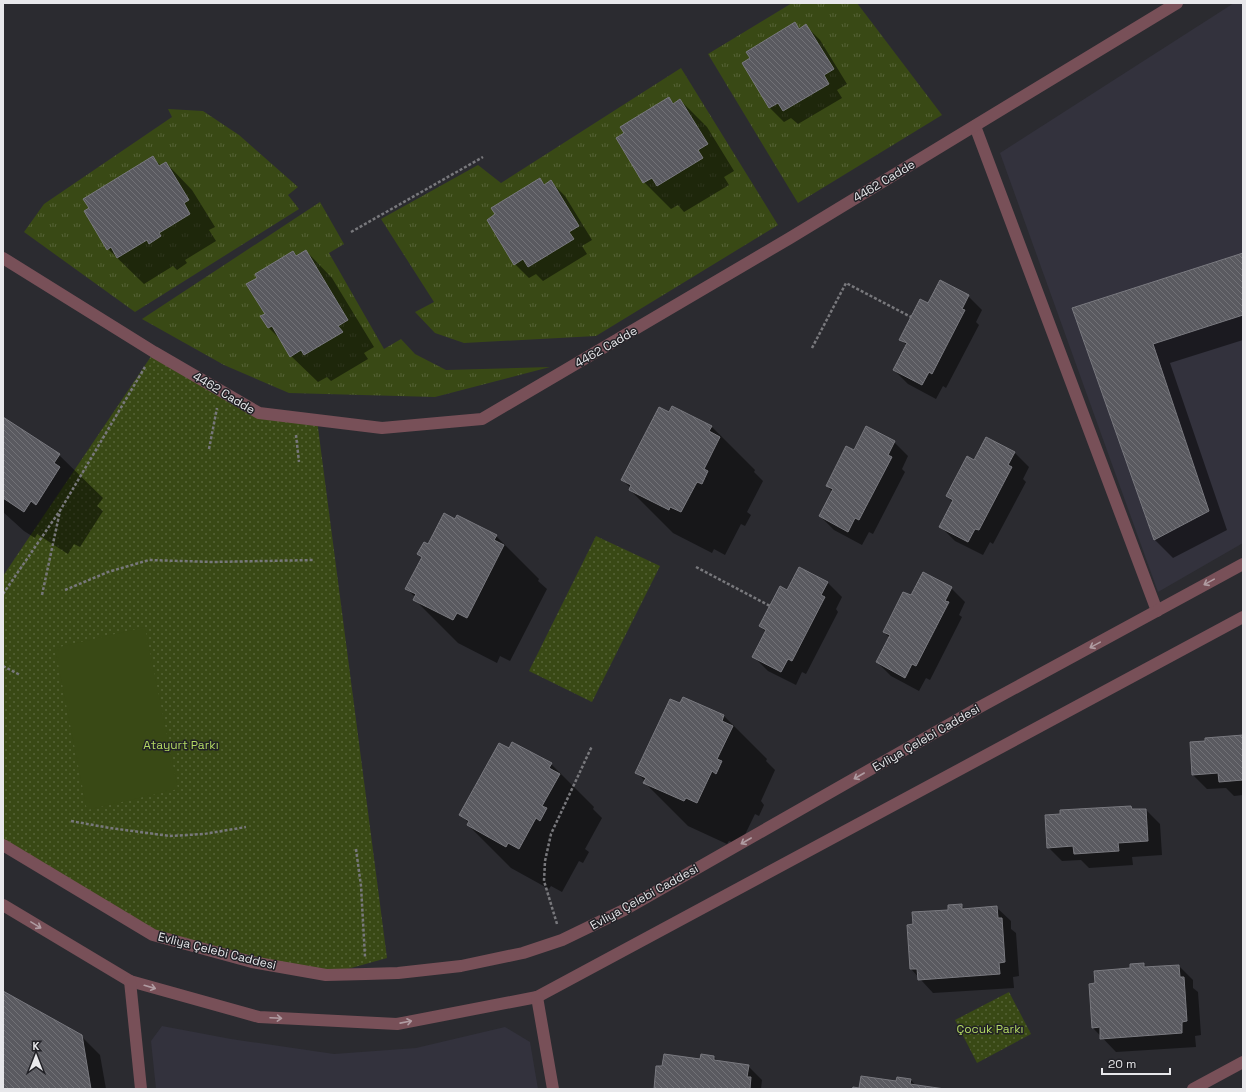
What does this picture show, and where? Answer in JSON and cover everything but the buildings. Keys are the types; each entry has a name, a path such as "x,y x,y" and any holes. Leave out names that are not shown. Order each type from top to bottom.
{"street":[{"name":"4462 Cadde","path":"3,258 154,352 259,413 382,428 482,419 790,238 1177,3"},
{"path":"975,126 1157,611"},
{"name":"Evliya Çelebi Caddesi","path":"3,845 153,935 252,962 326,974 366,974 398,973 461,966 523,954 562,940 624,910 978,708 1243,564"},
{"path":"3,905 130,981 259,1017 397,1024 537,997 1243,617"},
{"path":"130,981 141,1089"},
{"path":"537,997 553,1089"},
{"path":"1192,1089 1243,1062"}],"path":[{"path":"351,232 483,157"},
{"path":"812,348 846,283 911,317"},
{"path":"3,594 61,509 154,352"},
{"path":"209,449 220,390"},
{"path":"293,417 299,462"},
{"path":"42,595 61,509"},
{"path":"65,590 108,572 149,560 213,562 314,560"},
{"path":"696,567 770,606"},
{"path":"3,666 20,674"},
{"path":"562,940 544,881 545,861 551,834 592,746"},
{"path":"71,821 170,836 204,834 246,827"},
{"path":"356,850 361,886 366,974"}],"shaded area":[{"path":"1234,3 1243,3 1243,543 1158,592 1000,153"},
{"path":"162,1026 231,1039 334,1054 416,1048 505,1027 530,1042 538,1089 156,1089 151,1041"}],"green space":[{"path":"792,3 857,3 942,115 798,203 708,54"},
{"path":"681,68 778,225 596,336 464,343 435,333 415,312 434,302 381,219 478,165 501,183"},
{"path":"168,109 203,111 239,135 298,187 288,195 299,209 135,312 24,232 44,204 172,117"},
{"path":"320,202 344,244 329,253 384,349 401,339 415,354 446,370 550,367 435,397 289,393 224,365 142,319"},
{"name":"Atayurt Parkı","path":"154,352 259,413 317,420 387,958 326,975 153,935 3,846 3,576"},
{"path":"596,536 660,566 592,702 529,671"},
{"path":"145,627 178,789 87,810 55,648"},
{"name":"Çocuk Parkı","path":"1009,992 1031,1034 977,1063 955,1020"}]}
